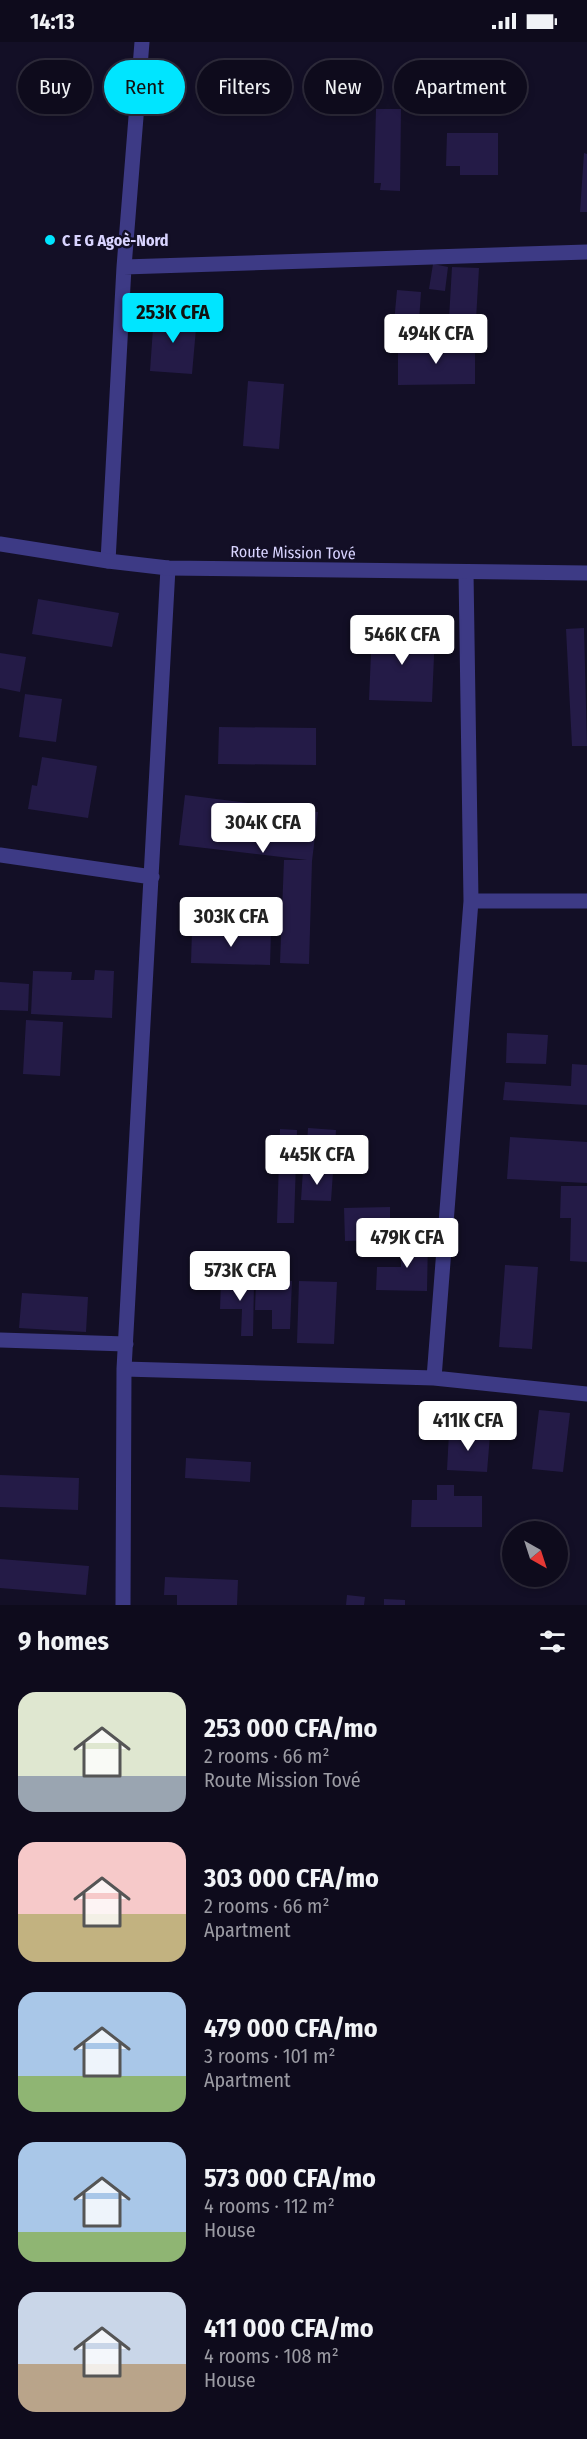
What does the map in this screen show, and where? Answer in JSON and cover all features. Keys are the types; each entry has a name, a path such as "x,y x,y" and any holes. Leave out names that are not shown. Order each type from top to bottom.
{"street":[{"path":"108,561 124,267 142,42"},
{"path":"124,267 587,252"},
{"name":"Route Mission Tové","path":"0,544 168,568 587,573"},
{"path":"123,1605 124,1369 168,568"},
{"path":"434,1378 471,901 466,572"},
{"path":"0,855 152,877"},
{"path":"471,901 587,901"},
{"path":"0,1340 126,1344"},
{"path":"124,1369 434,1378 587,1394"}],"building":[{"path":"382,109 394,109 394,114 401,114 400,191 380,190 381,183 374,183 376,114 382,114"},
{"path":"447,133 498,133 498,175 460,175 460,166 446,166"},
{"path":"584,153 587,154 587,212 580,212"},
{"path":"433,264 448,267 445,291 429,289"},
{"path":"452,267 479,268 475,337 448,336"},
{"path":"397,290 421,292 418,335 393,334"},
{"path":"154,314 197,317 192,374 150,371"},
{"path":"398,345 475,345 475,384 398,385"},
{"path":"248,381 284,384 279,449 243,446"},
{"path":"38,599 119,613 112,647 32,634"},
{"path":"584,628 587,746 572,746 566,629"},
{"path":"372,630 435,633 432,702 369,700"},
{"path":"0,653 26,657 20,692 0,688"},
{"path":"25,694 62,699 56,742 19,737"},
{"path":"219,727 316,728 316,765 218,764"},
{"path":"42,757 97,766 88,818 28,809 32,785 37,786"},
{"path":"185,795 318,812 312,861 309,964 280,963 284,860 307,860 179,845"},
{"path":"192,930 271,932 270,965 191,963"},
{"path":"95,970 114,971 112,1018 31,1014 33,971 72,972 71,980 94,980"},
{"path":"0,982 29,984 28,1011 0,1010"},
{"path":"26,1020 63,1022 60,1076 23,1074"},
{"path":"507,1033 548,1035 546,1064 506,1063"},
{"path":"572,1064 587,1065 587,1105 503,1100 505,1082 571,1086"},
{"path":"308,1128 336,1130 334,1161 306,1159"},
{"path":"280,1129 297,1130 294,1223 277,1223"},
{"path":"510,1137 587,1142 587,1183 507,1179"},
{"path":"303,1170 333,1172 331,1201 301,1200"},
{"path":"561,1186 587,1186 587,1262 570,1261 571,1218 560,1218"},
{"path":"390,1207 390,1240 345,1241 344,1208"},
{"path":"401,1239 428,1239 427,1291 376,1290 377,1267 401,1267"},
{"path":"505,1265 538,1267 532,1349 499,1347"},
{"path":"256,1280 292,1281 290,1329 272,1329 272,1310 255,1310"},
{"path":"221,1281 254,1282 253,1336 241,1336 242,1309 220,1309"},
{"path":"299,1281 337,1282 334,1344 297,1343"},
{"path":"22,1293 88,1297 86,1332 19,1328"},
{"path":"539,1410 570,1413 563,1472 532,1469"},
{"path":"449,1433 490,1435 487,1472 447,1470"},
{"path":"186,1458 251,1462 250,1482 185,1478"},
{"path":"0,1475 79,1478 78,1510 0,1507"},
{"path":"437,1485 454,1485 454,1496 482,1496 482,1527 411,1527 412,1500 437,1500"},
{"path":"0,1559 89,1566 86,1595 0,1588"},
{"path":"165,1577 238,1580 237,1605 177,1605 177,1595 164,1595"},
{"path":"347,1595 365,1597 364,1605 346,1605"},
{"path":"384,1599 405,1600 405,1605 384,1605"}],"place":[{"name":"C E G Agoè-Nord","path":"50,240"}]}
